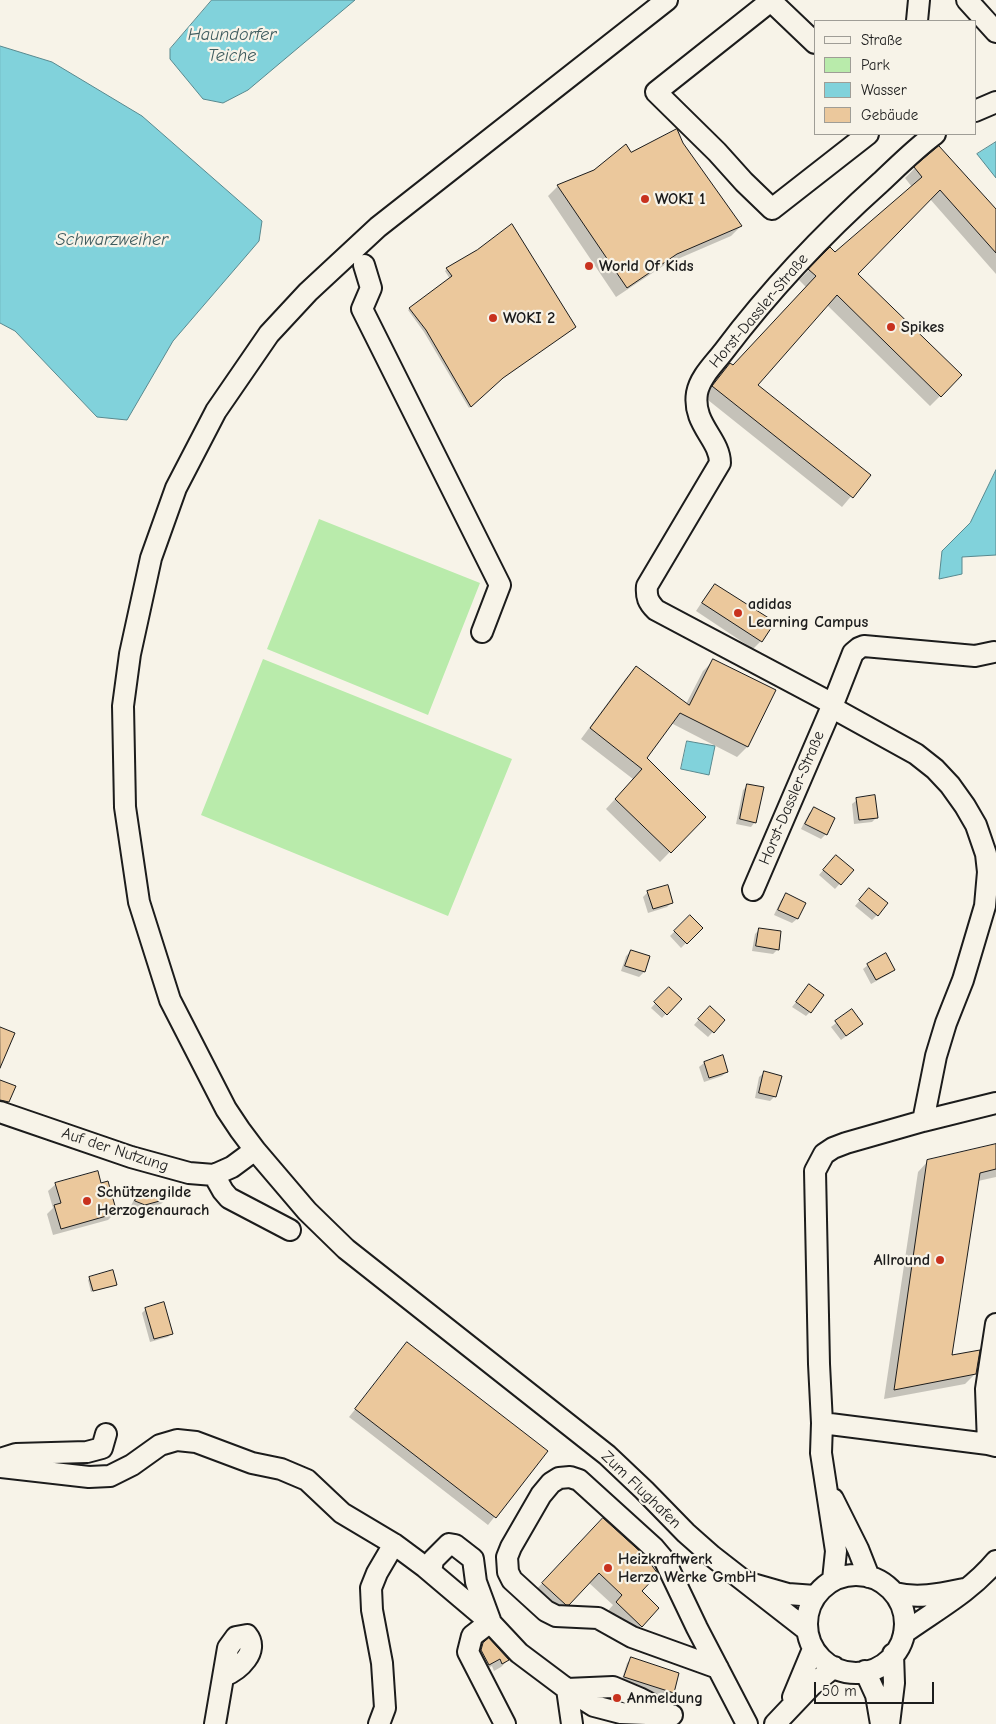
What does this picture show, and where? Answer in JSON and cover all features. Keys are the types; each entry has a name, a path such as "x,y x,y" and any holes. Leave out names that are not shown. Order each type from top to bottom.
{"street":[{"name":"Zum Flughafen","path":"667,0 378,227 308,292 269,334 216,411 176,488 151,558 130,654 123,706 125,807 139,902 170,1000 226,1109 255,1150 306,1211 346,1249 607,1455 686,1533 729,1571 747,1583 810,1639"},
{"path":"814,42 772,0 656,92 772,209 867,135"},
{"path":"917,20 919,0"},
{"path":"967,0 996,32"},
{"path":"976,111 996,102"},
{"name":"Horst-Dassler-Straße","path":"924,1121 936,1056 963,980 985,906 988,880 986,854 976,825 950,785 935,769 916,754 895,744 832,705 656,610 650,604 646,595 647,586 720,463 719,454 698,414 697,392 707,372 742,327 812,248 864,197 934,135"},
{"path":"364,264 371,288 362,309 500,585 482,632"},
{"name":"Horst-Dassler-Straße","path":"753,890 853,653 864,646 974,656 994,652"},
{"path":"833,1580 836,1551 821,1453 822,1423 818,1344 815,1170 824,1154 833,1148 924,1121 996,1103"},
{"name":"Auf der Nutzung","path":"0,1112 139,1159 189,1173 214,1175"},
{"path":"255,1150 232,1167 214,1175 229,1198 290,1230"},
{"path":"822,1423 992,1445 991,1388 996,1324"},
{"path":"0,1459 16,1454 87,1452 102,1448 106,1434"},
{"path":"0,1467 89,1477 110,1476 132,1465 160,1444 177,1440 196,1442 252,1463 281,1469 307,1480 342,1513 394,1544 431,1572 490,1622 519,1653 566,1689 613,1687 638,1698 676,1720"},
{"path":"718,1668 632,1637 598,1618 556,1616 546,1611 512,1580 506,1564 511,1547 541,1495 551,1483 559,1478 570,1477 579,1480 654,1548 665,1561 746,1724"},
{"path":"825,1484 858,1548 870,1577"},
{"path":"379,1724 385,1708 382,1663 372,1610 371,1588 377,1573 394,1544"},
{"path":"431,1572 433,1560 449,1544 455,1545 473,1559 476,1582 490,1622"},
{"path":"904,1633 968,1588 996,1561"},
{"path":"844,1576 870,1577 887,1586 894,1593 901,1605 904,1633 900,1644 893,1654 876,1668 865,1672 844,1671 822,1660 810,1639 807,1618 809,1607 823,1587 833,1580 844,1576"},
{"name":"Zum Flughafen","path":"747,1583 788,1594 815,1596"},
{"path":"894,1593 908,1596 923,1596 968,1588"},
{"path":"490,1622 472,1636 468,1652 506,1724"},
{"path":"780,1719 810,1639"},
{"path":"888,1724 894,1683 893,1654"},
{"path":"780,1719 811,1686 834,1667"},
{"path":"865,1672 876,1695 881,1724"},
{"path":"215,1724 224,1676"},
{"path":"566,1689 572,1724"}],"green space":[{"path":"319,519 480,583 428,715 267,649"},
{"path":"263,659 512,759 448,916 201,815"}],"water":[{"name":"Haundorfer Teiche","path":"212,0 355,0 248,90 223,103 203,99 170,59 170,49"},
{"name":"Schwarzweiher","path":"0,46 52,62 142,116 262,221 259,241 173,341 127,420 97,417 15,331 0,323"},
{"path":"996,142 996,178 977,154"},
{"path":"996,470 996,555 962,557 962,574 939,579 942,551 970,523"},
{"path":"687,741 715,746 709,775 681,769"}],"building":[{"name":"WOKI 1","path":"677,129 683,143 742,226 677,254 627,288 557,185 594,170 626,144 631,152"},
{"name":"Spikes","path":"939,146 996,209 996,253 940,190 858,274 962,375 941,397 837,295 758,385 871,475 853,498 712,386 730,363 733,365 816,276 808,269 830,247 835,252 922,177 914,167"},
{"name":"WOKI 2","path":"512,224 576,327 503,378 471,407 426,330 409,308 452,276 446,268 477,250"},
{"name":"adidas Learning Campus","path":"715,584 775,622 762,642 702,603"},
{"path":"713,659 776,690 748,747 680,713 647,758 706,817 671,853 615,799 642,769 590,728 636,666 689,705"},
{"path":"747,784 764,787 756,823 740,819"},
{"path":"875,795 878,818 859,820 856,798"},
{"path":"814,807 835,818 827,835 805,824"},
{"path":"836,855 854,870 841,885 823,870"},
{"path":"668,885 673,903 653,909 647,891"},
{"path":"869,888 888,903 878,916 859,900"},
{"path":"786,893 806,903 798,919 778,910"},
{"path":"690,915 703,928 687,944 674,931"},
{"path":"759,928 781,931 779,950 756,946"},
{"path":"631,950 650,956 645,972 625,966"},
{"path":"886,953 895,970 876,980 867,964"},
{"path":"809,984 824,995 811,1013 796,1002"},
{"path":"669,987 682,999 667,1015 654,1002"},
{"path":"710,1006 725,1020 714,1033 698,1019"},
{"path":"852,1009 863,1024 846,1036 835,1021"},
{"path":"0,1027 15,1033 0,1068"},
{"path":"723,1055 728,1072 709,1078 704,1062"},
{"path":"764,1071 782,1076 776,1097 759,1093"},
{"path":"0,1080 16,1086 9,1102 0,1100"},
{"name":"Allround","path":"996,1144 996,1169 980,1173 952,1355 980,1350 976,1374 894,1390 927,1160"},
{"name":"Schützengilde Herzogenaurach","path":"98,1171 101,1183 108,1181 117,1213 61,1229 54,1205 61,1203 55,1183"},
{"path":"140,1189 167,1199 145,1205 135,1201"},
{"path":"113,1270 117,1285 93,1291 89,1277"},
{"path":"164,1302 173,1334 154,1339 145,1308"},
{"path":"407,1342 548,1451 496,1518 355,1409"},
{"path":"603,1518 645,1556 658,1574 642,1591 659,1608 642,1627 616,1602 622,1595 599,1573 569,1605 566,1605 542,1583"},
{"path":"489,1638 509,1660 502,1664 500,1659 489,1665 481,1650 483,1643"},
{"path":"631,1657 679,1673 674,1693 624,1677"}],"place":[{"name":"WOKI 1","path":"645,199"},
{"name":"World Of Kids","path":"589,266"},
{"name":"WOKI 2","path":"493,318"},
{"name":"Spikes","path":"891,327"},
{"name":"adidas Learning Campus","path":"738,613"},
{"name":"Schützengilde Herzogenaurach","path":"87,1201"},
{"name":"Allround","path":"940,1260"},
{"name":"Heizkraftwerk Herzo Werke GmbH","path":"608,1568"},
{"name":"Anmeldung","path":"617,1698"}]}
